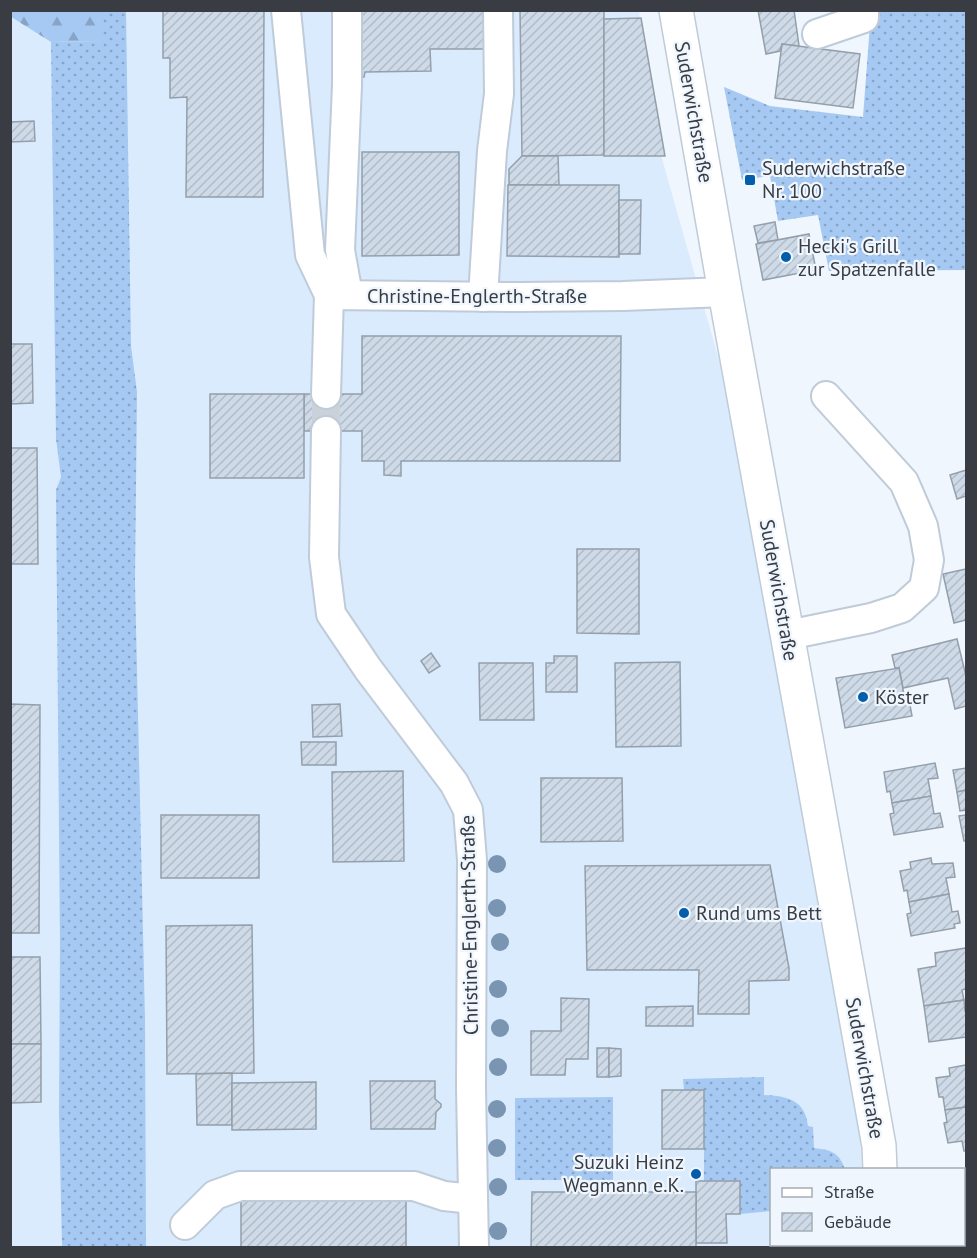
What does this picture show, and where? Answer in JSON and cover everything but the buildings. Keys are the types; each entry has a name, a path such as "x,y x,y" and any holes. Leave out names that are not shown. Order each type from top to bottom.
{"main road":[{"name":"Suderwichstraße","path":"676,10 877,1135 880,1168"}],"street":[{"path":"286,10 310,255 338,295"},
{"path":"326,394 338,295 347,85 347,10"},
{"path":"483,297 492,151 499,94 498,10"},
{"path":"817,34 864,18 864,10"},
{"name":"Christine-Englerth-Straße","path":"338,295 623,296 725,292"},
{"path":"788,635 871,618 902,608 924,588 929,560 923,526 904,482 826,396"},
{"name":"Christine-Englerth-Straße","path":"326,431 324,557 331,614 368,669 454,783 468,810 472,860 471,1088 474,1248"},
{"path":"185,1225 215,1195 240,1186 414,1186 444,1196 473,1199"}],"shaded area":[{"path":"126,11 639,11 659,148 756,491 858,1113 862,1168 770,1168 770,1246 863,1247 11,1247 10,17 51,42 126,38"}],"green space":[{"path":"10,11 101,11 101,41 51,42 11,17"},
{"path":"101,11 126,11 131,346 137,392 135,582 145,1020 146,1247 62,1247 59,1114 60,944 56,490 61,477 56,439 51,42 101,41"},
{"path":"871,11 966,11 966,270 829,271 818,215 778,221 770,176 742,180 724,87 770,106 863,117"},
{"path":"764,1077 764,1095 788,1098 799,1105 808,1126 813,1127 814,1148 834,1153 844,1168 770,1168 770,1211 740,1214 740,1181 704,1181 704,1090 684,1090 683,1079"},
{"path":"613,1097 613,1180 515,1180 515,1098"}],"tunnel":[{"path":"326,394 326,431"}],"place":[{"name":"Suderwichstraße Nr. 100","path":"750,180"},
{"name":"Hecki's Grill zur Spatzenfalle","path":"786,257"},
{"name":"Köster","path":"863,697"},
{"name":"Rund ums Bett","path":"684,913"},
{"name":"Suzuki Heinz Wegmann e.K.","path":"696,1174"}]}
